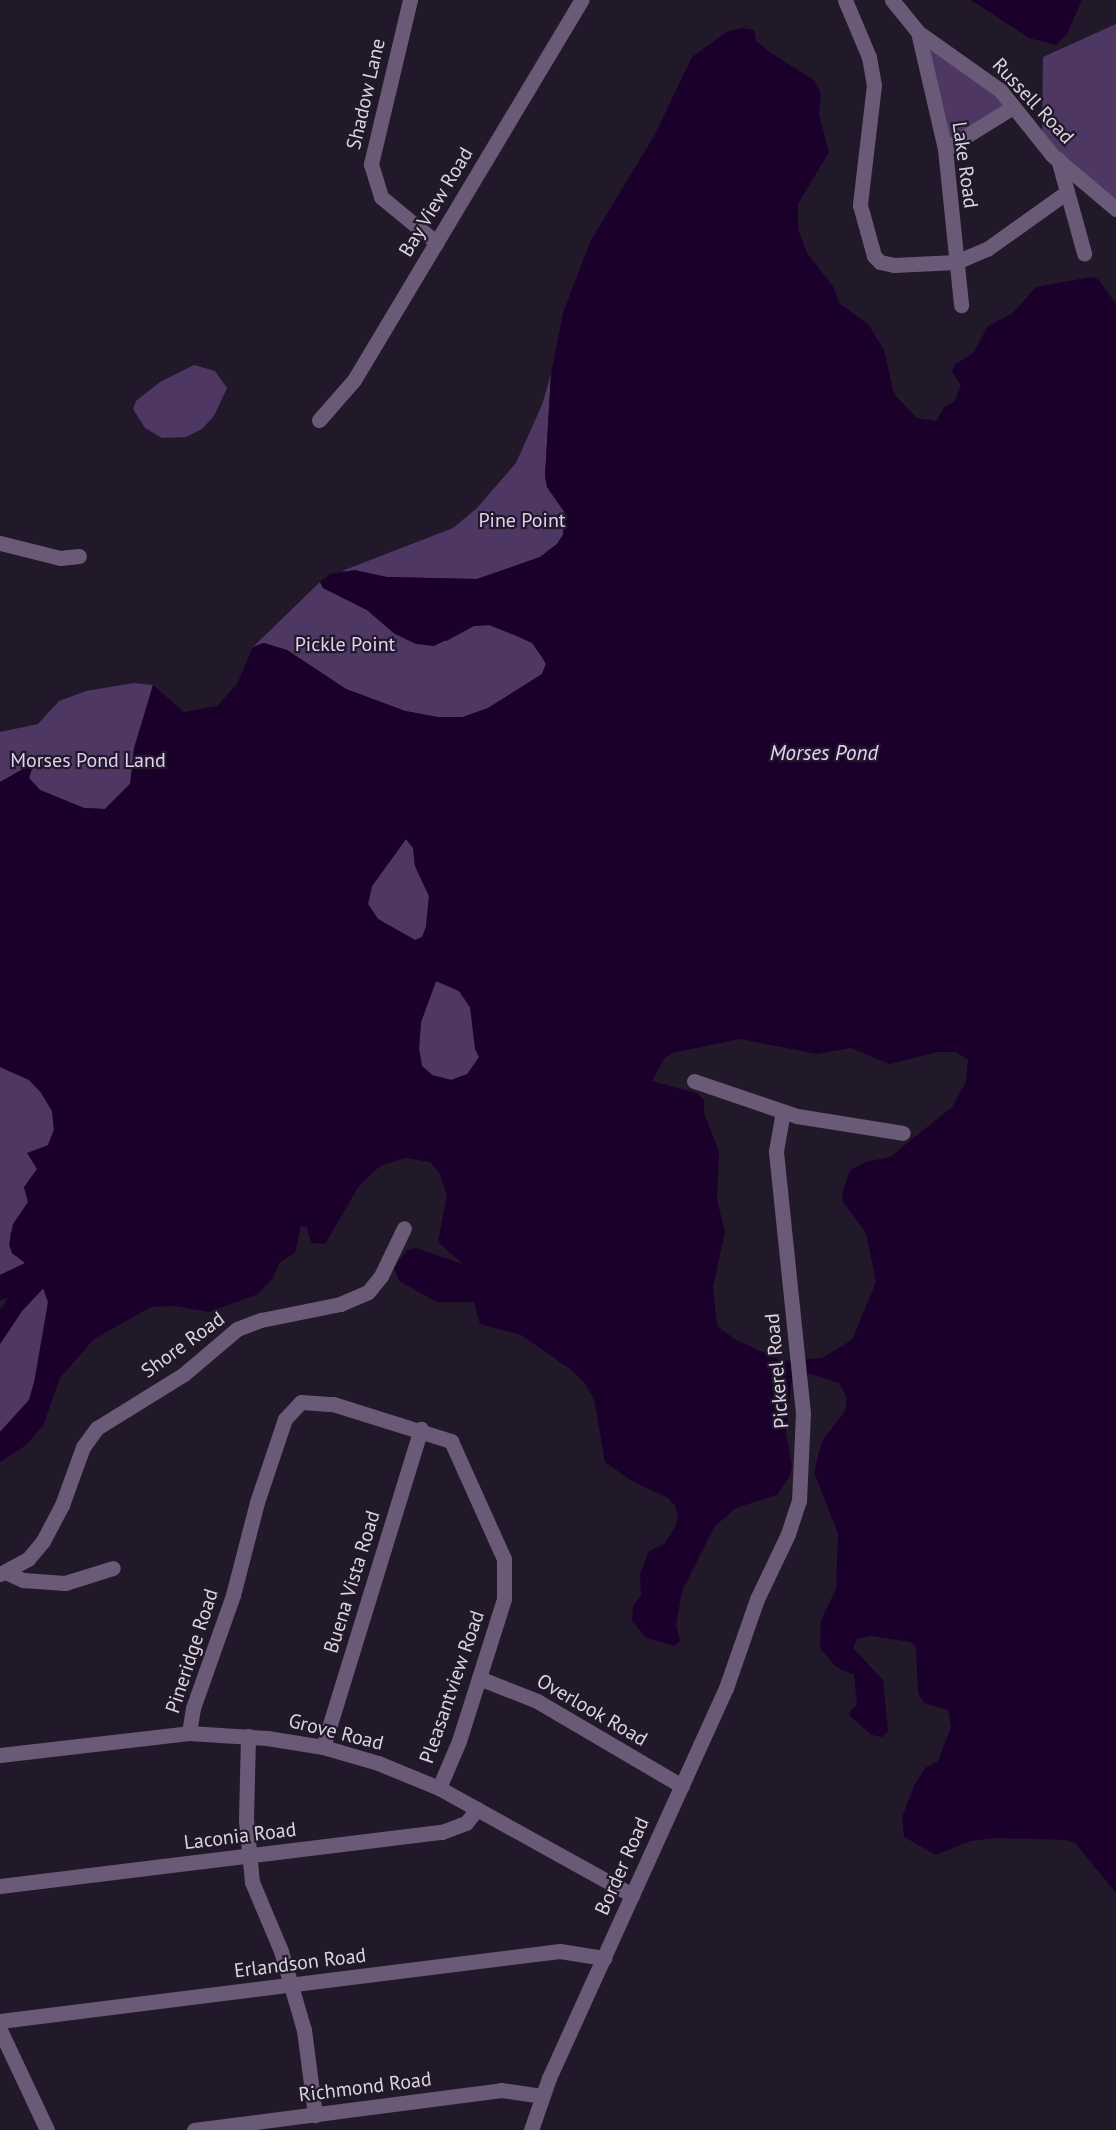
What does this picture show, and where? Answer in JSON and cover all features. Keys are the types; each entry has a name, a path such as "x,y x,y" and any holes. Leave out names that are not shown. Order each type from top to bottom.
{"street":[{"name":"Shadow Lane","path":"410,0 371,164 381,197 437,243"},
{"name":"Bay View Road","path":"319,420 354,380 581,0"},
{"path":"844,0 869,57 874,85 860,205 874,256 880,262 894,265 956,262 987,249 1067,192"},
{"name":"Russell Road","path":"892,0 918,32 982,75 1058,159 1116,209"},
{"name":"Lake Road","path":"918,32 945,149 961,305"},
{"path":"945,149 1013,107"},
{"path":"1058,159 1084,253"},
{"path":"0,543 60,558 79,556"},
{"path":"694,1081 783,1112 903,1133"},
{"name":"Pickerel Road","path":"751,1619 799,1501 804,1437 777,1166 777,1137 783,1112"},
{"name":"Shore Road","path":"2,1573 28,1559 43,1540 62,1505 83,1447 97,1428 184,1374 237,1329 272,1317 340,1304 368,1292 381,1276 404,1228"},
{"name":"Pineridge Road","path":"189,1732 193,1708 236,1582 257,1502 285,1419 294,1406 320,1402 421,1429"},
{"name":"Pleasantview Road","path":"421,1429 451,1441 460,1454 504,1559 504,1599 479,1678 439,1788"},
{"name":"Buena Vista Road","path":"323,1747 421,1429"},
{"path":"2,1573 23,1580 65,1583 113,1568"},
{"name":"Border Road","path":"531,2130 542,2096 730,1678 751,1619"},
{"name":"Overlook Road","path":"479,1678 537,1701 682,1786"},
{"name":"Grove Road","path":"0,1755 189,1732 248,1736 323,1747 378,1763 439,1788 632,1895"},
{"path":"248,1736 249,1856 254,1892 276,1938 291,1985 309,2057 315,2115"},
{"name":"Laconia Road","path":"0,1886 451,1830 466,1823 477,1809"},
{"name":"Erlandson Road","path":"0,2021 560,1951 604,1958"},
{"path":"0,2030 47,2130"},
{"name":"Richmond Road","path":"194,2130 501,2090 542,2096"}],"green space":[{"path":"1116,24 1116,200 1042,138 1043,57"},
{"path":"918,32 1013,107 945,149"},
{"path":"194,365 215,371 227,388 214,416 202,429 186,437 162,438 145,428 133,409 136,401 160,382"},
{"name":"Pine Point","path":"551,374 545,476 547,487 565,513 563,535 557,544 540,557 477,579 387,577 342,571 453,528 477,508 516,463 542,405"},
{"name":"Pickle Point","path":"320,582 323,588 367,610 395,634 447,641 474,626 489,625 532,643 546,664 542,674 488,708 463,717 438,717 405,711 346,689 287,650 263,643 253,647"},
{"name":"Morses Pond Land","path":"134,683 153,685 133,758 133,775 130,784 105,809 84,808 40,790 29,778 33,763 0,782 0,732 38,724 59,701 86,691"},
{"path":"406,839 413,848 415,866 429,896 426,927 422,937 415,940 378,919 368,904 372,886"},
{"path":"436,981 459,991 470,1007 479,1057 467,1074 451,1080 432,1075 422,1066 419,1049 421,1022"},
{"path":"0,1067 29,1080 41,1093 52,1111 54,1130 48,1145 35,1162 37,1169 24,1187 28,1202 10,1234 12,1253 26,1263 0,1275"},
{"path":"44,1288 48,1302 46,1320 29,1400 0,1432 0,1344 22,1311"}],"water":[{"path":"971,0 1082,0 1067,34 1056,45 1029,38"},
{"name":"Morses Pond","path":"742,28 754,30 756,41 814,80 821,94 819,114 829,152 798,204 798,229 807,253 833,286 839,303 868,324 884,350 894,394 917,418 936,421 945,406 954,402 961,385 952,372 954,365 973,353 988,326 1013,313 1036,287 1091,277 1098,279 1116,304 1116,1893 1076,1844 1066,1840 996,1838 970,1841 936,1855 904,1837 902,1817 914,1786 925,1768 938,1761 951,1727 948,1710 924,1703 918,1693 916,1647 911,1642 871,1636 857,1639 853,1648 883,1680 888,1731 883,1737 872,1735 851,1717 849,1713 857,1704 854,1675 836,1667 820,1648 821,1620 836,1589 838,1534 814,1472 822,1441 845,1411 847,1398 839,1383 811,1374 792,1378 786,1433 792,1466 790,1476 777,1495 736,1508 714,1527 682,1591 676,1625 680,1640 675,1646 646,1638 632,1621 633,1607 641,1595 640,1574 649,1551 664,1544 675,1527 678,1516 675,1506 668,1498 630,1480 605,1462 594,1399 584,1382 570,1369 521,1335 480,1324 474,1302 437,1302 399,1281 394,1268 407,1250 416,1248 463,1264 438,1242 447,1195 439,1172 430,1162 405,1158 380,1166 359,1186 325,1244 311,1243 307,1227 301,1226 295,1253 279,1263 273,1278 258,1294 209,1312 175,1306 151,1307 94,1339 60,1378 43,1426 26,1445 0,1462 0,1432 29,1400 48,1302 43,1288 22,1311 0,1344 0,1310 8,1298 0,1300 0,1275 25,1263 12,1253 9,1245 13,1224 28,1202 24,1187 37,1169 27,1153 48,1145 54,1130 52,1111 41,1092 29,1080 0,1067 0,782 34,763 29,778 40,790 84,808 105,809 130,784 134,748 153,685 184,712 217,706 237,684 253,647 264,643 287,650 346,689 405,711 438,717 463,717 488,708 542,674 546,664 542,657 532,643 517,636 489,625 474,626 434,646 416,644 395,634 367,610 323,588 320,582 330,574 355,570 387,577 477,579 540,557 557,544 563,535 565,513 547,487 545,476 551,374 563,313 590,242 654,136 692,57 728,31","holes":["406,839 413,848 415,866 429,896 426,927 422,937 415,940 378,919 368,904 372,886","436,981 459,991 470,1007 475,1049 479,1057 468,1074 451,1080 432,1075 422,1066 419,1049 421,1022","740,1039 817,1054 851,1048 889,1064 938,1052 956,1052 968,1060 966,1082 952,1107 890,1157 865,1162 850,1170 842,1194 843,1202 866,1233 876,1282 852,1340 822,1358 782,1361 736,1340 717,1326 713,1287 725,1232 717,1200 719,1151 704,1113 704,1100 697,1093 652,1081 664,1059 672,1053"]}]}
